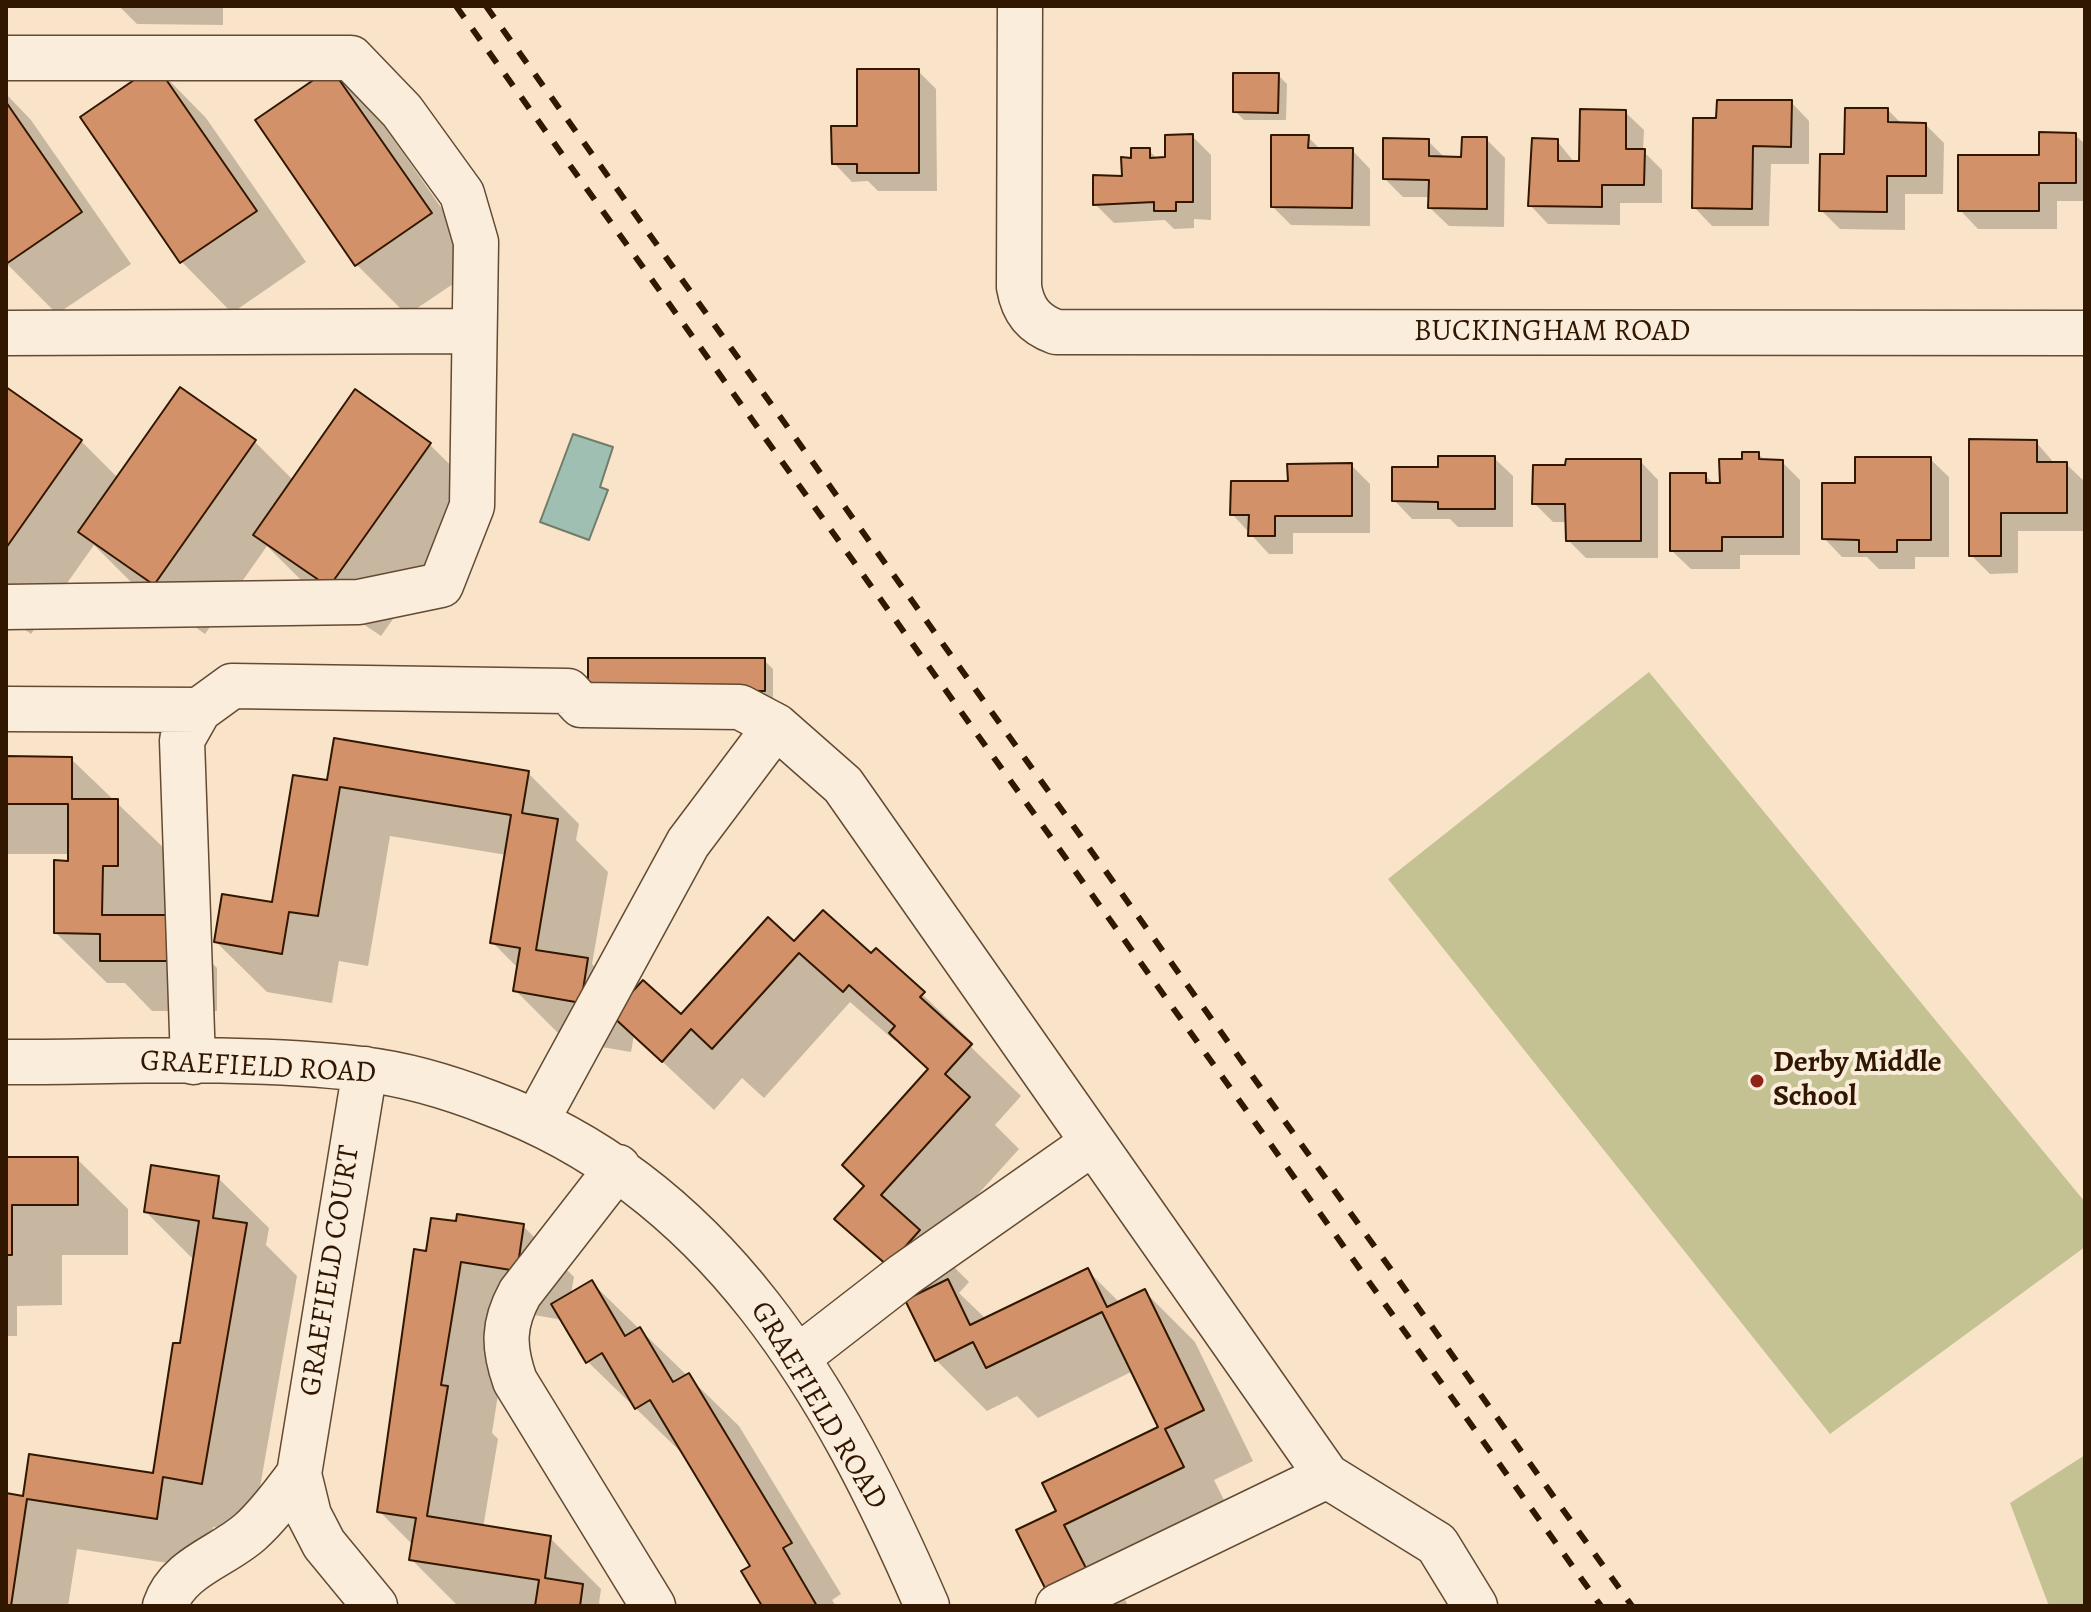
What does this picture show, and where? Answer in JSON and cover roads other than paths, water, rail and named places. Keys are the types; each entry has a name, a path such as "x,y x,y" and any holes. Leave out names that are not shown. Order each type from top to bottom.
{"street":[{"name":"BUCKINGHAM ROAD","path":"1020,6 1019,287 1027,312 1044,328 1069,334 2085,333"},
{"path":"6,58 351,58 402,111 462,194 476,242 472,506 441,585 359,602 6,607"},
{"path":"6,333 474,331"},
{"path":"193,1062 182,740 199,710 232,686 568,691 581,705 740,707 776,726 843,785 1091,1144 1327,1476 1437,1544 1475,1606"},
{"path":"6,709 199,710"},
{"path":"537,1120 688,843 776,726"},
{"name":"GRAEFIELD ROAD","path":"6,1062 193,1062 365,1069 447,1087 537,1120 618,1167 646,1187 707,1242 755,1297 797,1358 852,1451 922,1605"},
{"name":"GRAEFIELD COURT","path":"365,1069 299,1474 309,1515 324,1544 375,1606"},
{"path":"797,1358 904,1275 1091,1144"},
{"path":"618,1167 520,1293 509,1313 504,1334 515,1381 653,1606"},
{"path":"165,1606 173,1588 189,1571 247,1535 299,1474"},
{"path":"1058,1606 1327,1476"}],"railway":[{"path":"456,6 1601,1606"},
{"path":"486,6 1632,1606"}],"place":[{"name":"Derby Middle School","path":"1757,1081"}]}
